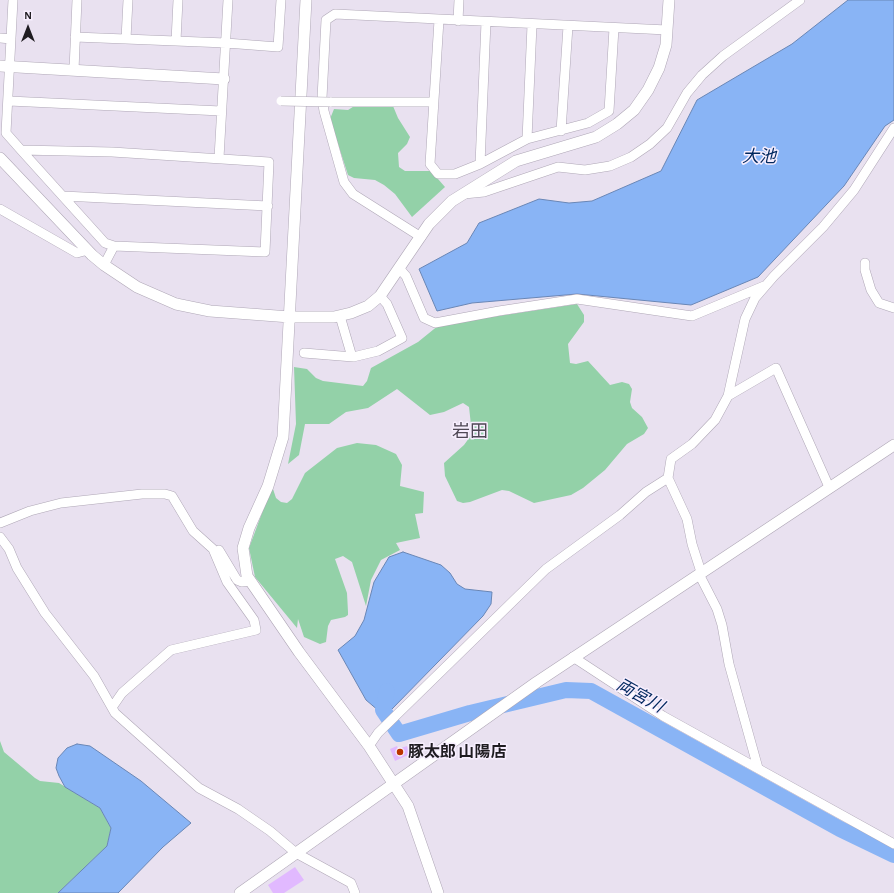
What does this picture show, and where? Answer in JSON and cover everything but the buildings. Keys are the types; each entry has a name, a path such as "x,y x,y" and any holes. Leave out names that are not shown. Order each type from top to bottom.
{"street":[{"path":"13,0 11,39 5,66 9,101 6,133 21,150 105,243 114,246 265,252 270,162 219,158 21,150"},
{"path":"74,70 77,0"},
{"path":"126,39 128,0"},
{"path":"176,41 178,0"},
{"path":"219,158 228,0"},
{"path":"75,37 226,43 278,47 281,0"},
{"path":"306,0 290,318 282,437 268,486 249,528 243,548 247,576 299,652 369,746 395,784 408,806 438,893"},
{"path":"458,21 459,0"},
{"path":"0,158 88,250 104,265 137,287 176,304 210,311 290,318 340,316 368,306 380,296 430,224 452,201 516,161 596,137 617,124 634,110 648,90 659,68 666,45 669,0"},
{"path":"462,194 484,192 558,167 585,170 610,166 631,157 650,144 666,128 687,93 702,75 723,56 800,0"},
{"path":"421,237 353,194 344,182 324,111 322,98 326,20 335,14 532,25 667,30"},
{"path":"439,20 430,164 438,174 455,174 480,164 527,139 545,133 561,131 588,123 609,111 614,28"},
{"path":"480,164 486,22"},
{"path":"527,139 532,25"},
{"path":"561,131 568,26"},
{"path":"0,38 11,39"},
{"path":"5,66 224,79"},
{"path":"281,100 330,102 433,102"},
{"path":"9,101 221,111"},
{"path":"758,768 729,664 722,625 717,609 700,573 687,519 668,478 671,459 692,444 715,420 728,396 745,319 755,298 823,227 854,190 894,128"},
{"path":"63,196 268,206"},
{"path":"0,209 77,253 88,250"},
{"path":"104,265 114,246"},
{"path":"865,263 865,270 871,290 879,303 894,308"},
{"path":"399,268 406,276 424,318 436,323 499,311 577,300 692,316 766,286"},
{"path":"304,353 352,356 378,351 402,338 387,304 380,296"},
{"path":"340,316 352,356"},
{"path":"728,396 776,368 829,488"},
{"path":"240,893 395,784 456,738 573,657 894,445"},
{"path":"369,746 378,733 546,569 620,515 646,492 668,478"},
{"path":"0,523 30,511 61,503 142,494 165,494 172,496 193,531 210,545 227,582 254,620 256,630 171,650 122,693 113,706"},
{"path":"0,537 9,549 17,568 45,613 80,655 116,712 199,788 238,809 270,831 296,853 351,883 355,893"},
{"path":"210,545 217,546 237,580 242,582 251,581"},
{"path":"573,657 663,716 894,844"}],"green space":[{"path":"356,105 393,106 398,118 410,137 407,144 398,153 399,167 405,171 431,171 445,187 412,217 395,194 384,185 375,180 354,178 348,175 330,119 334,109 348,110"},
{"path":"577,304 584,315 584,322 568,344 570,363 576,364 588,361 610,385 622,382 629,384 632,389 630,402 632,408 642,417 648,428 644,434 627,444 605,470 583,488 571,495 534,503 509,491 502,490 470,502 463,503 457,501 445,476 444,463 464,445 472,434 469,407 463,403 444,412 430,415 397,389 368,408 346,412 329,424 305,424 299,455 288,464 296,424 294,367 307,369 316,378 323,381 363,386 367,381 371,368 418,342 439,325"},
{"path":"357,443 376,445 396,454 402,465 400,486 424,492 423,513 415,514 420,538 396,543 400,550 381,560 371,580 366,606 352,562 343,556 335,559 347,593 348,615 331,620 328,626 326,642 320,644 304,637 298,619 297,628 255,577 249,548 272,486 276,498 281,502 287,503 292,499 305,473 337,448"},
{"path":"0,741 4,752 35,778 40,781 59,783 100,808 111,828 107,846 58,893 0,893"}],"water":[{"name":"大池","path":"848,0 894,0 894,120 885,126 844,186 758,277 691,305 577,294 472,303 437,311 419,269 467,243 479,223 539,199 569,203 592,201 661,171 697,100 792,44"},
{"path":"403,552 441,565 450,573 457,584 465,589 492,592 491,604 483,616 391,710 379,711 366,700 338,650 355,636 364,620 374,582 389,557"},
{"path":"77,744 90,746 141,781 191,823 163,847 118,893 58,893 107,846 111,828 100,808 65,787 59,776 56,768 58,758 67,748"}],"waterway":[{"name":"両宮川","path":"387,691 383,710 399,734 470,713 566,690 591,691 840,829 894,855"}],"place":[{"name":"豚太郎 山陽店","path":"400,752"}],"district":[{"name":"岩田","path":"470,432"}]}
